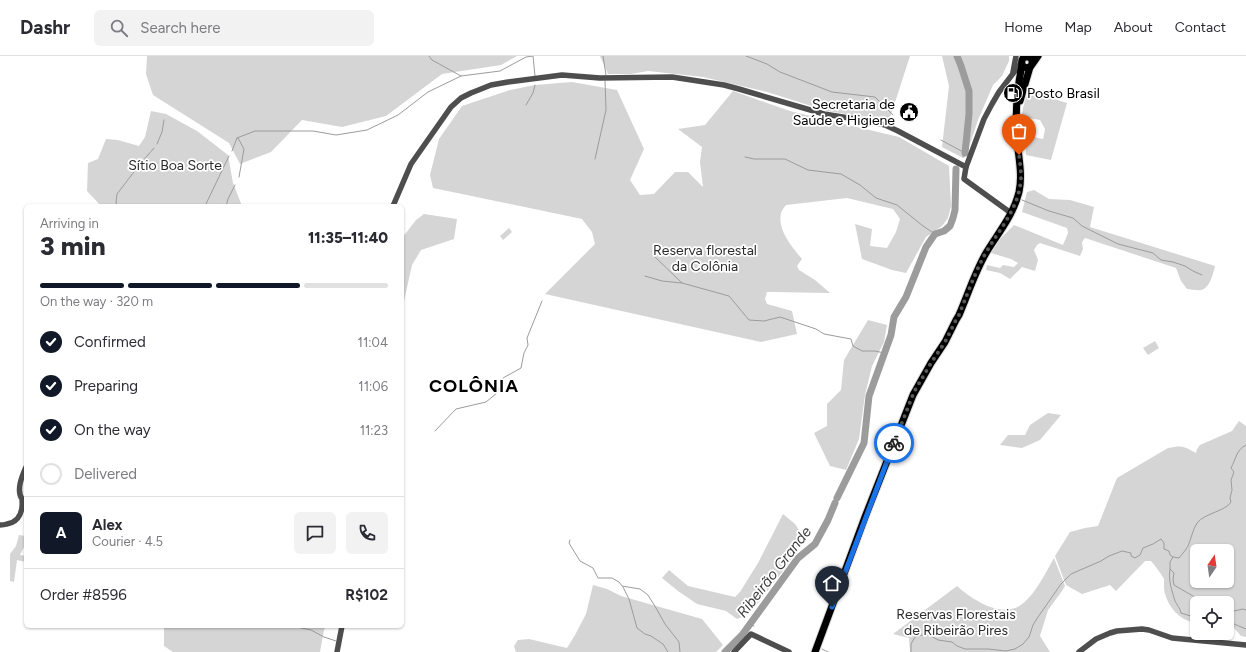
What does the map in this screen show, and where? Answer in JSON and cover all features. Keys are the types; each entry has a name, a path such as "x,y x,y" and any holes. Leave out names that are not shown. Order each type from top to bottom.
{"main road":[{"path":"1031,66 1038,56"},
{"path":"815,652 914,392 950,341 959,321 959,315 983,258 1011,213 1019,192 1021,175 1017,139 1016,110 1022,59 1029,57 1032,59 1031,66 1016,110"}],"street":[{"path":"1011,213 964,179 966,167 984,119 992,104 1022,59"},
{"path":"1012,76 1022,59"},
{"path":"394,204 410,164 455,102 471,93 491,85 562,75 600,78 672,77 724,85 824,114 885,125 966,167"},
{"path":"1,525 17,514 19,499 21,496 20,483 24,472"},
{"path":"337,652 342,628"},
{"path":"1079,652 1102,636 1117,631 1138,629 1150,630 1172,638 1246,645"},
{"path":"734,652 751,634 789,652"}],"green space":[{"path":"147,56 517,56 501,65 442,74 386,116 342,127 302,120 271,152 240,164 229,143 153,95 146,74"},
{"path":"600,56 910,56 889,121 827,111 767,92 703,77 648,71 631,74 608,74"},
{"path":"942,56 1009,56 1009,61 1002,76 993,85 978,120 966,156 963,158 942,147 949,86"},
{"name":"Reserva florestal da Colônia","path":"572,82 617,90 644,149 630,180 640,195 654,194 675,172 688,172 703,187 700,162 702,147 678,129 705,125 733,91 790,111 899,137 949,166 951,206 948,218 942,226 926,237 906,273 892,270 862,259 855,224 872,229 870,246 887,248 896,232 900,219 893,209 847,198 786,205 781,213 781,226 786,238 802,259 797,266 799,270 815,280 830,293 767,292 765,299 767,304 792,311 797,334 761,342 545,294 595,244 592,232 582,219 433,188 430,175 439,139 462,106 510,90 535,85"},
{"path":"1035,93 1067,103 1051,160 1026,155 1025,135 1043,139 1045,129 1040,120 1029,118 1025,123 1021,121 1027,94"},
{"name":"Sítio Boa Sorte","path":"151,111 166,114 197,131 228,155 233,183 241,204 99,204 87,191 88,163 98,159 106,139 118,140 139,146 145,137"},
{"path":"1034,190 1049,199 1070,200 1094,207 1090,227 1215,266 1209,284 1201,290 1187,289 1181,281 1176,268 1085,238 1082,242 1083,249 1080,256 1040,243 1034,250 1038,260 1035,271 1022,267 1010,279 1000,273 986,270 987,265 1000,268 1003,265 1014,267 1018,263 1011,259 991,253 999,240 1014,225 1063,245 1068,233 1067,228 1022,212 1027,192"},
{"path":"424,214 457,219 454,239 421,250 412,265 404,301 404,235 416,220"},
{"path":"509,228 512,232 503,240 500,236"},
{"path":"868,320 887,325 884,342 872,366 865,395 859,439 846,470 830,466 814,433 827,426 827,404 841,390 844,360"},
{"path":"1155,341 1159,348 1148,355 1143,348"},
{"path":"1048,413 1061,415 1040,440 1022,448 1000,445 1008,435 1025,435 1030,425"},
{"path":"1239,421 1246,426 1246,637 1241,636 1234,628 1234,596 1190,596 1190,622 1179,616 1171,607 1164,589 1164,579 1151,561 1145,561 1116,591 1110,585 1082,594 1066,585 1055,556 1070,532 1098,526 1117,478 1168,448 1183,447 1196,453 1200,445 1232,431"},
{"path":"783,514 795,524 803,536 789,563 747,615 737,619 726,611 697,604 662,578 669,570 688,586 735,597 740,592 758,563"},
{"path":"19,535 24,536 24,547 20,555 24,556 24,562 17,560 14,582 10,581 10,554 16,546"},
{"name":"Reservas Florestais de Ribeirão Pires","path":"1054,558 1065,586 1048,610 1040,636 1050,652 910,652 909,638 893,634 957,586 983,604 1007,610 1015,608 1021,605 1032,594"},
{"path":"593,585 607,589 621,596 702,619 723,645 716,652 516,652 514,646 518,640 529,639 567,648 586,614"},
{"path":"164,628 325,628 320,652 173,652 164,646"}],"waterway":[{"path":"429,56 432,60 461,76 500,71 526,57 533,56"},
{"path":"533,56 535,76"},
{"path":"603,56 606,75"},
{"path":"746,56 767,64 780,72 832,92 875,97 893,115"},
{"name":"Ribeirão Grande","path":"957,56 969,91 969,114 965,153"},
{"path":"237,138 255,131 313,131 336,135 367,130 398,115 428,92 461,76"},
{"path":"595,159 606,110 605,81"},
{"path":"526,105 533,93 535,85"},
{"path":"157,144 162,132 164,120"},
{"path":"232,151 237,138"},
{"path":"238,138 244,149 239,177"},
{"path":"941,140 965,153 963,157"},
{"path":"116,204 117,194 154,148"},
{"path":"206,204 229,156"},
{"path":"745,157 754,159 785,159 808,170 841,174 860,185 876,198 897,205 935,234"},
{"name":"Ribeirão Grande","path":"837,498 864,443 869,396 891,335 894,317 906,297 926,247 935,234 944,231 950,226 953,218 955,210 956,169"},
{"path":"227,204 235,185"},
{"path":"1022,200 1049,211 1073,218 1082,226 1118,244 1153,253 1161,260 1185,266 1202,275"},
{"path":"654,256 682,283 729,296 749,320 764,321 780,317 816,329 824,334 851,339 853,346 862,351 884,353"},
{"path":"645,276 662,281 682,283"},
{"path":"435,431 456,409 486,402 497,393 503,378 521,368 524,353 528,345 527,338 542,301"},
{"path":"1173,557 1179,558 1186,549 1197,523 1205,517 1225,508 1231,502 1231,480 1234,472 1231,468 1238,452 1246,445"},
{"name":"Ribeirão Grande","path":"725,652 742,635 798,558 815,544 835,503"},
{"path":"911,652 911,644 915,637 921,635 929,635 938,640 952,642 965,649 1006,651 1015,649 1023,644 1029,637 1033,625 1038,617 1061,584 1071,574 1122,551 1131,553 1131,556 1135,558 1140,555 1143,548 1161,539 1164,543 1164,549 1169,551 1170,555 1173,557 1170,562 1170,569 1174,573 1174,585 1193,596"},
{"path":"570,540 569,543 580,561 593,568 598,578 612,578 619,582 622,586 640,589 648,595 665,624 679,642 680,652"},
{"path":"1170,569 1170,577 1175,601 1181,613 1190,616"},
{"path":"623,587 629,599 637,628 663,644 668,652"},
{"path":"1234,611 1243,609 1246,610"},
{"path":"1234,624 1246,629"},
{"name":"Ribeirão Grande","path":"749,625 754,626"},
{"path":"302,628 311,630 336,641"},
{"path":"822,649 828,652"}],"way so far":[{"path":"894,443 914,392 948,338 985,254 1007,221 1015,204 1021,180 1019,155"}],"place":[{"name":"Posto Brasil","path":"1013,93"},
{"name":"Secretaria de Saúde e Higiene","path":"909,112"}],"district":[{"name":"COLÔNIA","path":"474,386"}],"route":[{"path":"832,607 894,443"}]}
